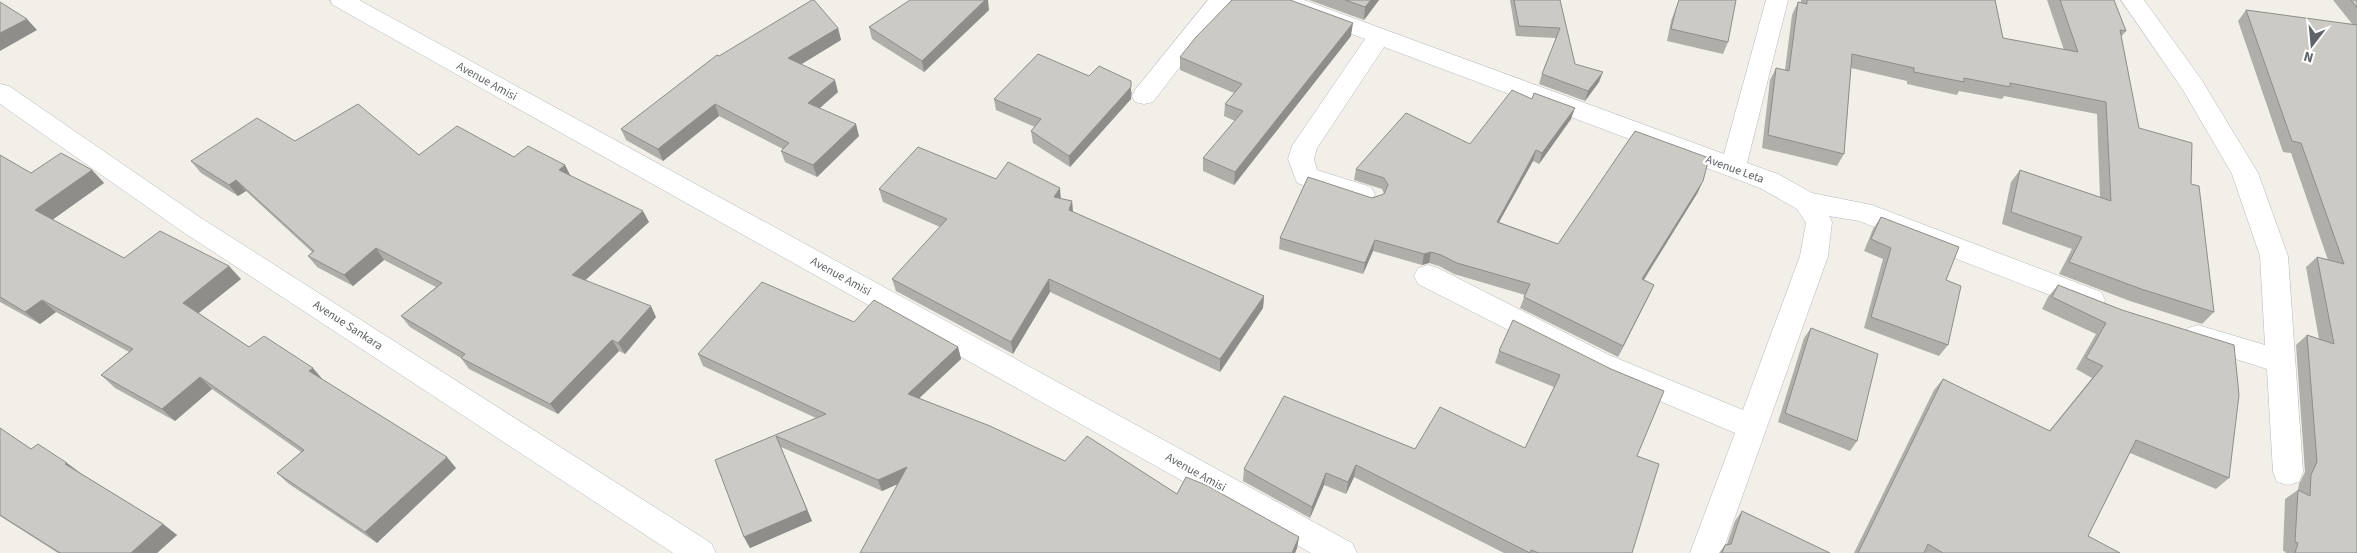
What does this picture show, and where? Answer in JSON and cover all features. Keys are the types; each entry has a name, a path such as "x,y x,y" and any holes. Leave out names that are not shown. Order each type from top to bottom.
{"street":[{"name":"Avenue Amisi","path":"341,0 1342,553"},
{"path":"1144,96 1220,0"},
{"name":"Avenue Leta","path":"1282,0 1770,181 1806,202 1819,222 1814,256 1706,553"},
{"path":"1733,168 1778,0"},
{"path":"2132,0 2192,85 2245,173 2274,256 2288,472"},
{"path":"1371,197 1306,176 1301,159 1306,146 1379,37"},
{"name":"Avenue Sankara","path":"0,92 192,225 700,553"},
{"path":"1806,202 1863,212 2112,309"},
{"path":"1428,276 1599,363 1752,427"},
{"path":"2178,329 2280,361"}],"building":[{"path":"812,0 838,28 788,58 835,80 808,103 856,124 813,165 781,151 789,143 715,104 658,149 621,129 717,55 719,56"},
{"path":"910,0 985,0 922,61 869,27"},
{"path":"1232,0 1290,0 1353,23 1235,172 1203,158 1243,111 1225,104 1242,84 1180,57 1196,37"},
{"path":"1345,0 1371,0 1365,7"},
{"path":"1514,0 1560,0 1575,64 1603,72 1588,91 1542,74 1560,28 1519,26"},
{"path":"1679,0 1736,0 1728,42 1671,29"},
{"path":"1807,0 1995,0 2003,38 2078,52 2060,0 2114,0 2126,31 2120,30 2139,128 2192,143 2191,184 2199,186 2214,312 2141,289 2069,262 2082,237 2011,212 2020,170 2111,201 2106,102 2010,83 2010,87 1964,78 1964,82 1914,72 1914,68 1852,54 1844,154 1768,135 1776,68 1789,71 1798,2 1807,4"},
{"path":"2351,0 2357,0 2357,8"},
{"path":"0,2 27,19 0,33"},
{"path":"2246,10 2357,25 2357,553 2295,553 2298,543 2295,542 2298,490 2310,496 2311,475 2317,462 2307,335 2334,344 2317,257 2344,264 2301,143 2292,141"},
{"path":"1038,54 1089,76 1099,66 1131,81 1131,87 1069,156 1031,131 1041,119 994,99"},
{"path":"1512,90 1532,99 1534,93 1575,108 1542,153 1536,150 1497,222 1558,244 1635,131 1709,158 1703,181 1642,279 1654,285 1623,346 1524,297 1530,284 1457,263 1441,255 1431,252 1424,254 1375,240 1365,263 1280,238 1308,177 1372,198 1384,194 1388,185 1384,178 1356,169 1406,113 1470,144"},
{"path":"358,104 419,155 457,126 514,157 528,146 565,165 559,170 643,211 572,275 651,306 618,343 612,340 550,404 461,358 465,354 401,316 442,283 376,248 344,275 308,256 314,251 236,180 229,185 191,161 257,118 295,141"},
{"path":"918,147 996,179 1008,162 1060,188 1054,197 1072,201 1069,210 1264,296 1220,359 1049,279 1011,342 892,279 947,219 879,189"},
{"path":"61,153 92,170 35,210 124,258 160,231 229,266 183,303 249,347 264,336 313,368 309,371 447,457 365,532 277,473 304,450 200,377 162,409 101,375 133,349 42,300 25,312 0,297 0,155 31,173"},
{"path":"1881,217 1959,247 1946,280 1961,286 1948,345 1871,317 1891,248 1871,239"},
{"path":"762,282 854,322 874,300 958,347 908,394 990,426 1065,461 1087,436 1177,494 1186,477 1206,485 1299,537 1292,553 860,553 907,467 878,480 776,436 807,510 744,537 715,460 826,414 698,354"},
{"path":"2058,285 2122,310 2234,345 2239,395 2229,478 2136,440 2088,536 2120,553 1943,553 1928,544 1924,553 1858,553 1943,379 2050,431 2103,366 2086,358 2106,323 2052,297"},
{"path":"1513,320 1611,369 1664,391 1637,456 1659,464 1632,553 1539,553 1531,550 1530,553 1356,465 1348,482 1326,473 1312,507 1244,469 1284,396 1415,449 1440,407 1525,448 1560,375 1499,351"},
{"path":"1811,328 1878,354 1857,441 1785,413"},
{"path":"0,428 31,449 38,444 67,463 65,464 163,524 131,553 60,553 0,515"},
{"path":"1742,511 1830,553 1722,553 1725,545 1731,544"}]}
